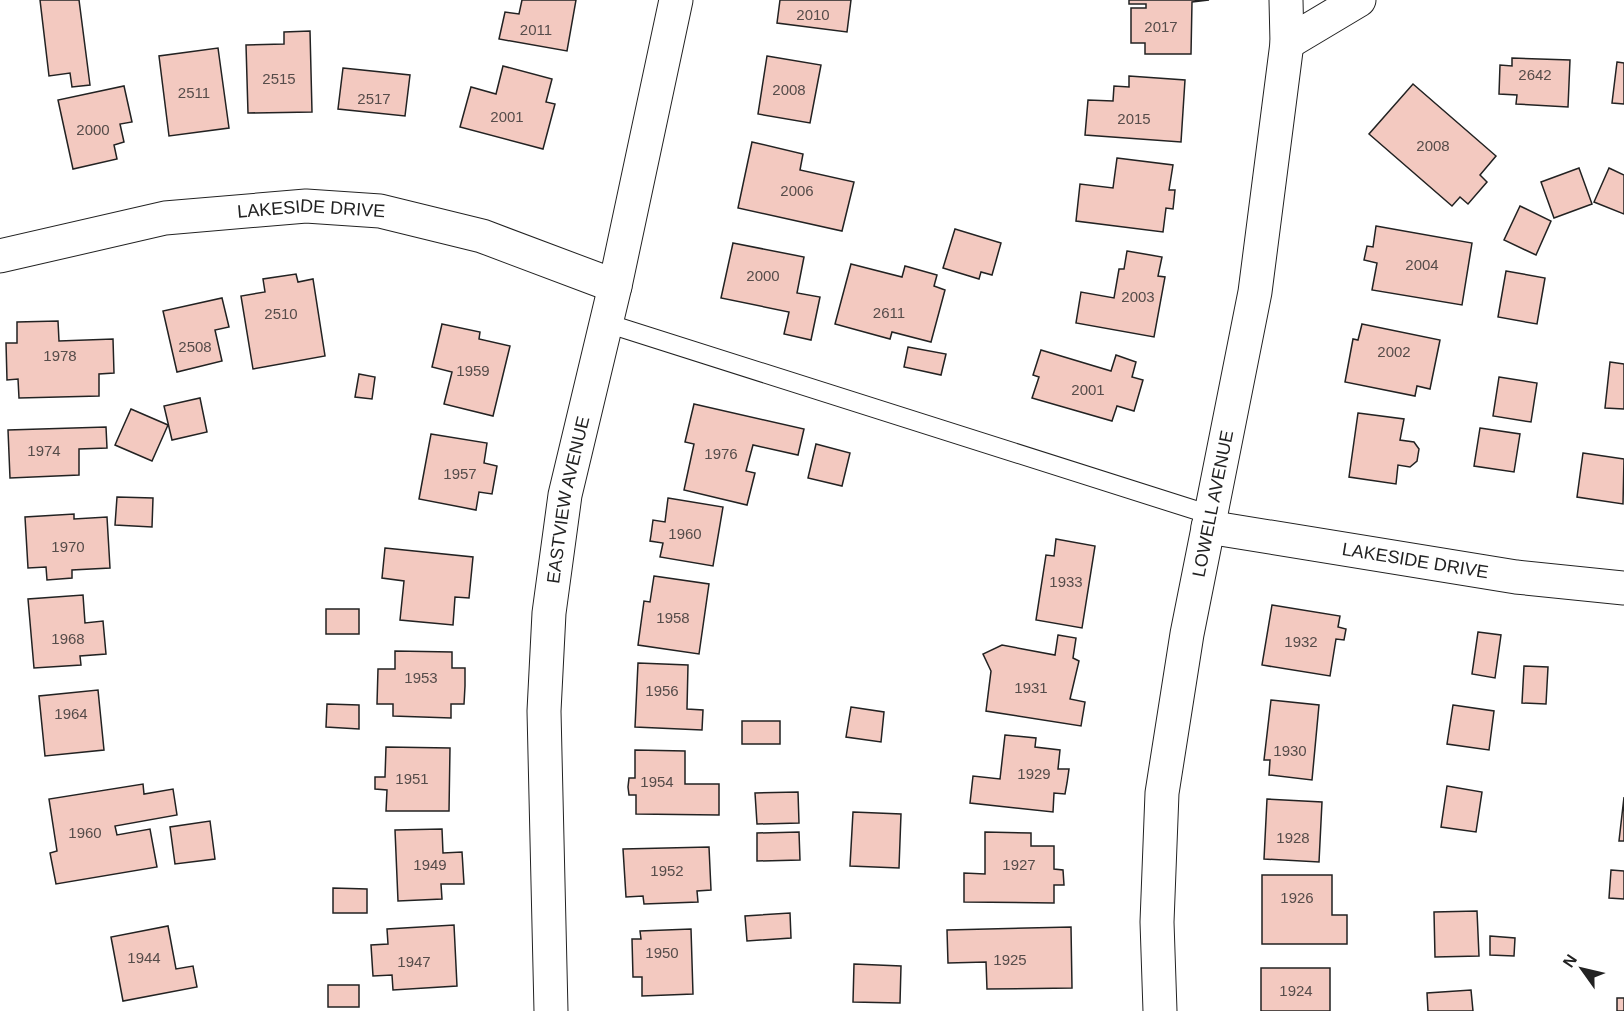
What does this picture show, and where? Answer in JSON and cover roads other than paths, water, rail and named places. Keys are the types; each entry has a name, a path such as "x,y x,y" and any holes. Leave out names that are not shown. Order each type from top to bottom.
{"street":[{"name":"EASTVIEW AVENUE","path":"550,1011 544,711 549,613 565,495 615,286 676,0"},
{"name":"LOWELL AVENUE","path":"1160,1011 1157,922 1162,793 1187,634 1255,292 1287,43 1286,0"},
{"path":"1287,43 1359,0"},
{"name":"LAKESIDE DRIVE","path":"0,255 165,218 306,206 380,211 482,236 615,286"},
{"name":"LAKESIDE DRIVE","path":"1210,521 1516,577 1624,588"}],"lane":[{"path":"606,323 1210,521"}]}
